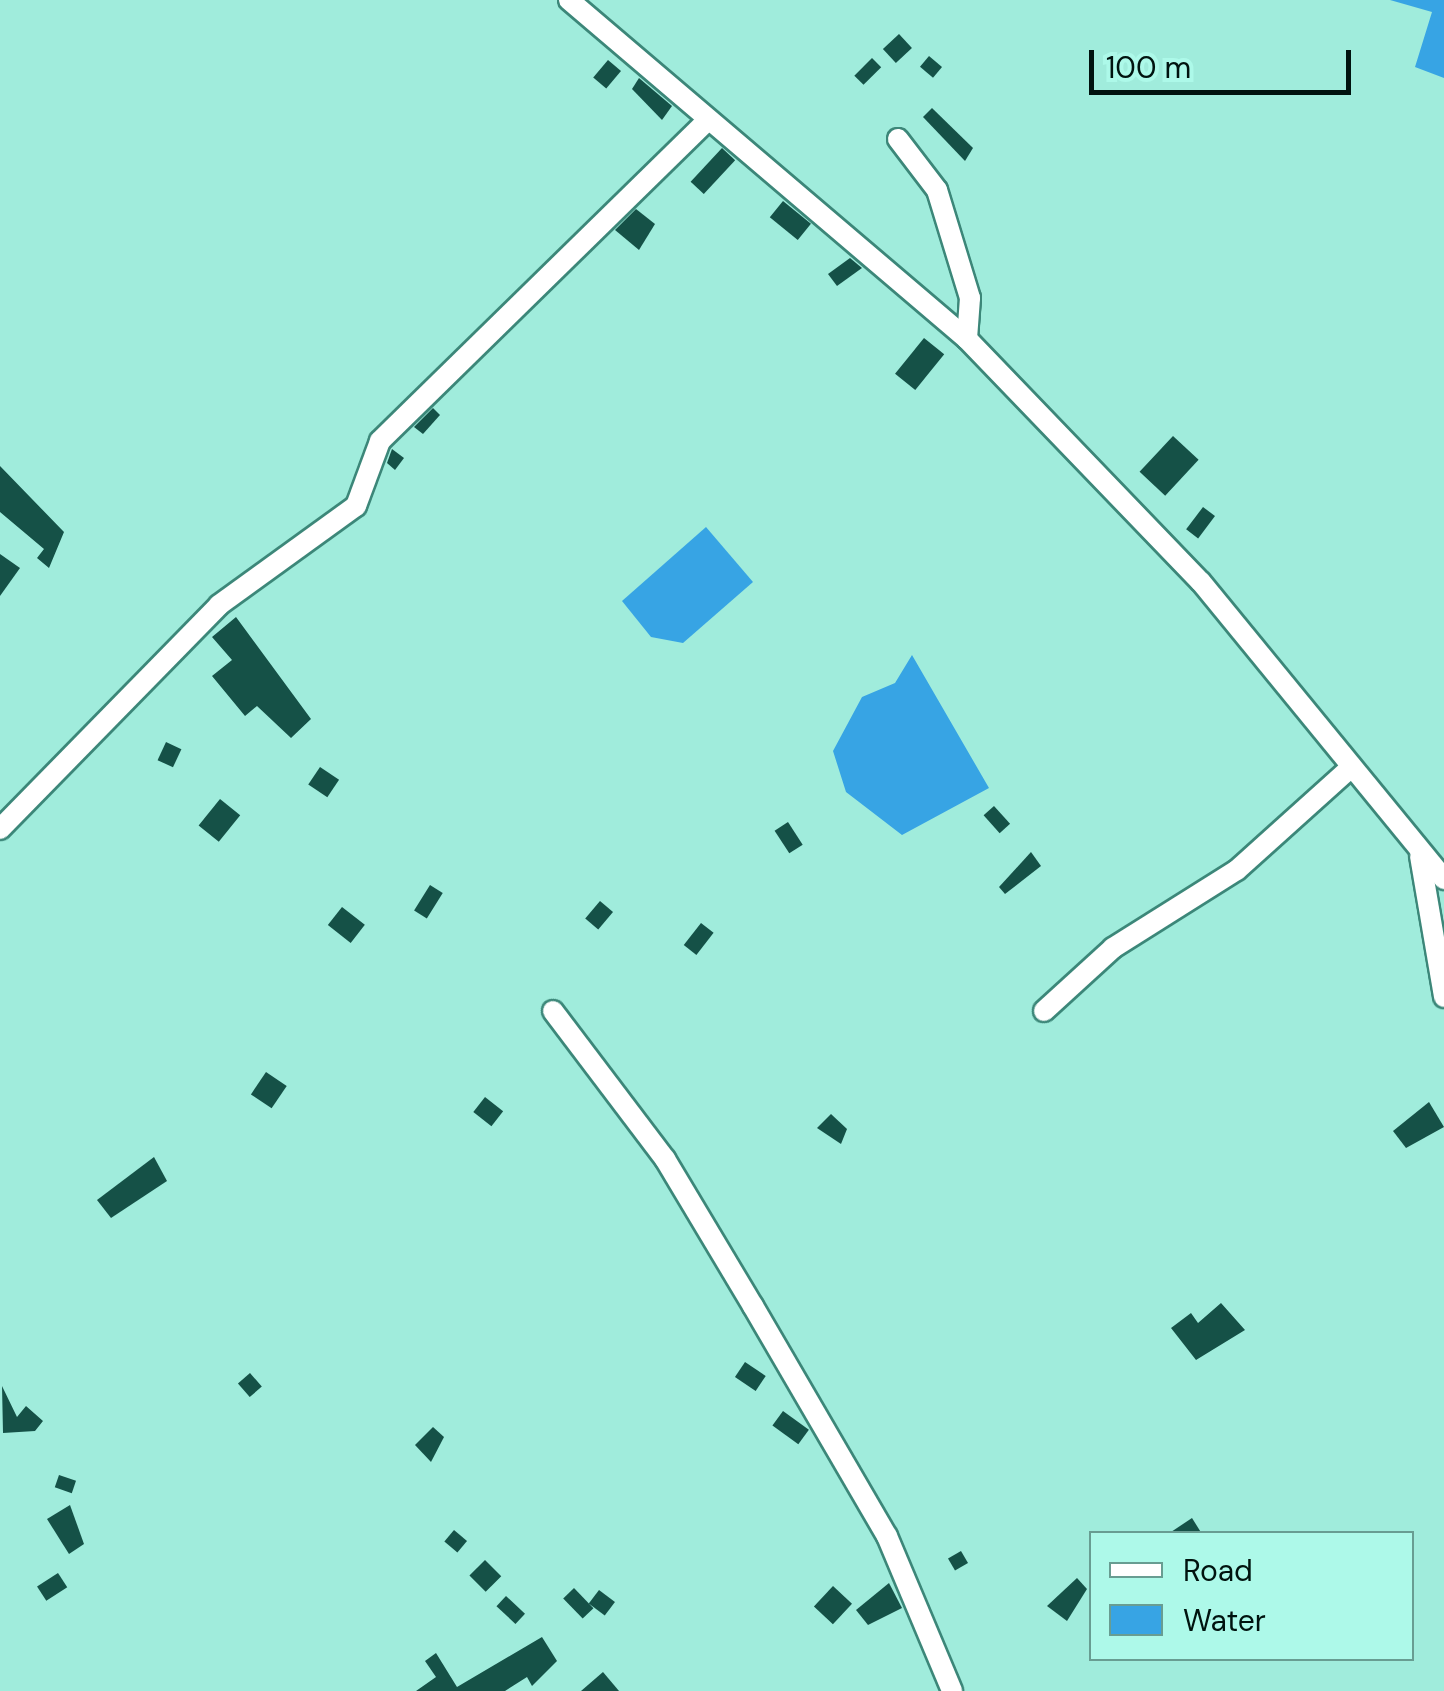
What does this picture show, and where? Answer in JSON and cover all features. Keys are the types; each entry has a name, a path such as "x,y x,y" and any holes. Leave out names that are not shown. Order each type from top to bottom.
{"street":[{"path":"569,0 707,121 806,194 966,339 1201,582 1348,770 1444,879"},
{"path":"0,829 219,606 356,506 380,440 707,121"},
{"path":"898,139 937,190 970,298 966,339"},
{"path":"1044,1012 1113,948 1237,870 1348,770"},
{"path":"1420,855 1444,997"},
{"path":"553,1012 665,1160 753,1306 887,1536 952,1691"}],"water":[{"path":"1390,0 1444,0 1444,78 1415,67 1432,12"},
{"path":"706,527 753,582 683,643 651,637 622,601"},
{"path":"912,655 989,788 902,835 846,792 833,751 862,697 895,683"}],"building":[{"path":"899,34 912,48 896,63 883,49"},
{"path":"929,56 942,67 933,78 920,67"},
{"path":"872,58 881,67 864,85 854,76"},
{"path":"608,60 621,71 606,89 593,78"},
{"path":"639,78 672,106 662,120 632,89"},
{"path":"932,108 973,148 965,161 923,117"},
{"path":"722,148 735,160 704,194 691,182"},
{"path":"783,201 811,224 798,240 770,217"},
{"path":"636,209 655,224 639,250 615,230"},
{"path":"850,258 862,268 837,286 828,274"},
{"path":"924,338 944,354 915,390 895,374"},
{"path":"433,408 440,415 423,434 414,427"},
{"path":"1173,436 1199,460 1165,496 1140,472"},
{"path":"392,449 404,458 395,470 387,463"},
{"path":"0,466 64,532 49,568 37,558 44,549 0,512"},
{"path":"1203,507 1215,516 1198,538 1186,529"},
{"path":"0,554 20,568 0,596"},
{"path":"236,617 311,719 291,738 257,706 245,716 212,676 232,660 212,637"},
{"path":"166,742 181,749 173,767 158,760"},
{"path":"320,767 339,780 327,797 308,784"},
{"path":"220,799 240,815 219,842 199,825"},
{"path":"994,806 1010,824 1000,833 984,815"},
{"path":"788,822 803,845 789,853 775,831"},
{"path":"1031,852 1041,866 1005,894 999,887"},
{"path":"430,885 443,893 427,918 414,910"},
{"path":"600,901 613,912 598,930 585,919"},
{"path":"342,907 365,925 351,943 328,925"},
{"path":"701,923 714,933 696,955 684,945"},
{"path":"266,1072 287,1086 272,1108 251,1094"},
{"path":"485,1097 503,1111 491,1126 473,1112"},
{"path":"1429,1102 1444,1127 1406,1148 1393,1131"},
{"path":"831,1114 847,1129 841,1144 817,1128"},
{"path":"154,1157 167,1181 111,1218 97,1200"},
{"path":"1221,1303 1245,1330 1196,1360 1171,1328 1191,1313 1198,1323"},
{"path":"745,1362 766,1376 756,1391 735,1377"},
{"path":"250,1373 262,1387 250,1397 238,1383"},
{"path":"2,1386 17,1417 26,1406 43,1421 35,1431 3,1433"},
{"path":"783,1411 809,1430 798,1444 772,1426"},
{"path":"433,1427 444,1437 431,1462 415,1445"},
{"path":"59,1475 76,1481 72,1493 55,1487"},
{"path":"70,1505 84,1544 69,1554 47,1519"},
{"path":"1192,1518 1200,1531 1172,1531"},
{"path":"454,1530 467,1541 457,1552 444,1541"},
{"path":"961,1551 968,1563 955,1571 948,1558"},
{"path":"485,1560 501,1576 486,1592 469,1576"},
{"path":"58,1573 67,1587 46,1601 37,1587"},
{"path":"1077,1578 1087,1589 1067,1621 1047,1606"},
{"path":"889,1583 902,1608 868,1625 856,1610"},
{"path":"833,1586 852,1604 833,1624 814,1606"},
{"path":"574,1588 593,1608 583,1619 563,1598"},
{"path":"599,1590 615,1602 605,1616 589,1604"},
{"path":"506,1596 525,1614 515,1624 496,1606"},
{"path":"542,1637 557,1661 532,1686 527,1677 505,1691 416,1691 436,1677 425,1661 436,1653 457,1687"},
{"path":"603,1672 619,1691 581,1691"}]}
